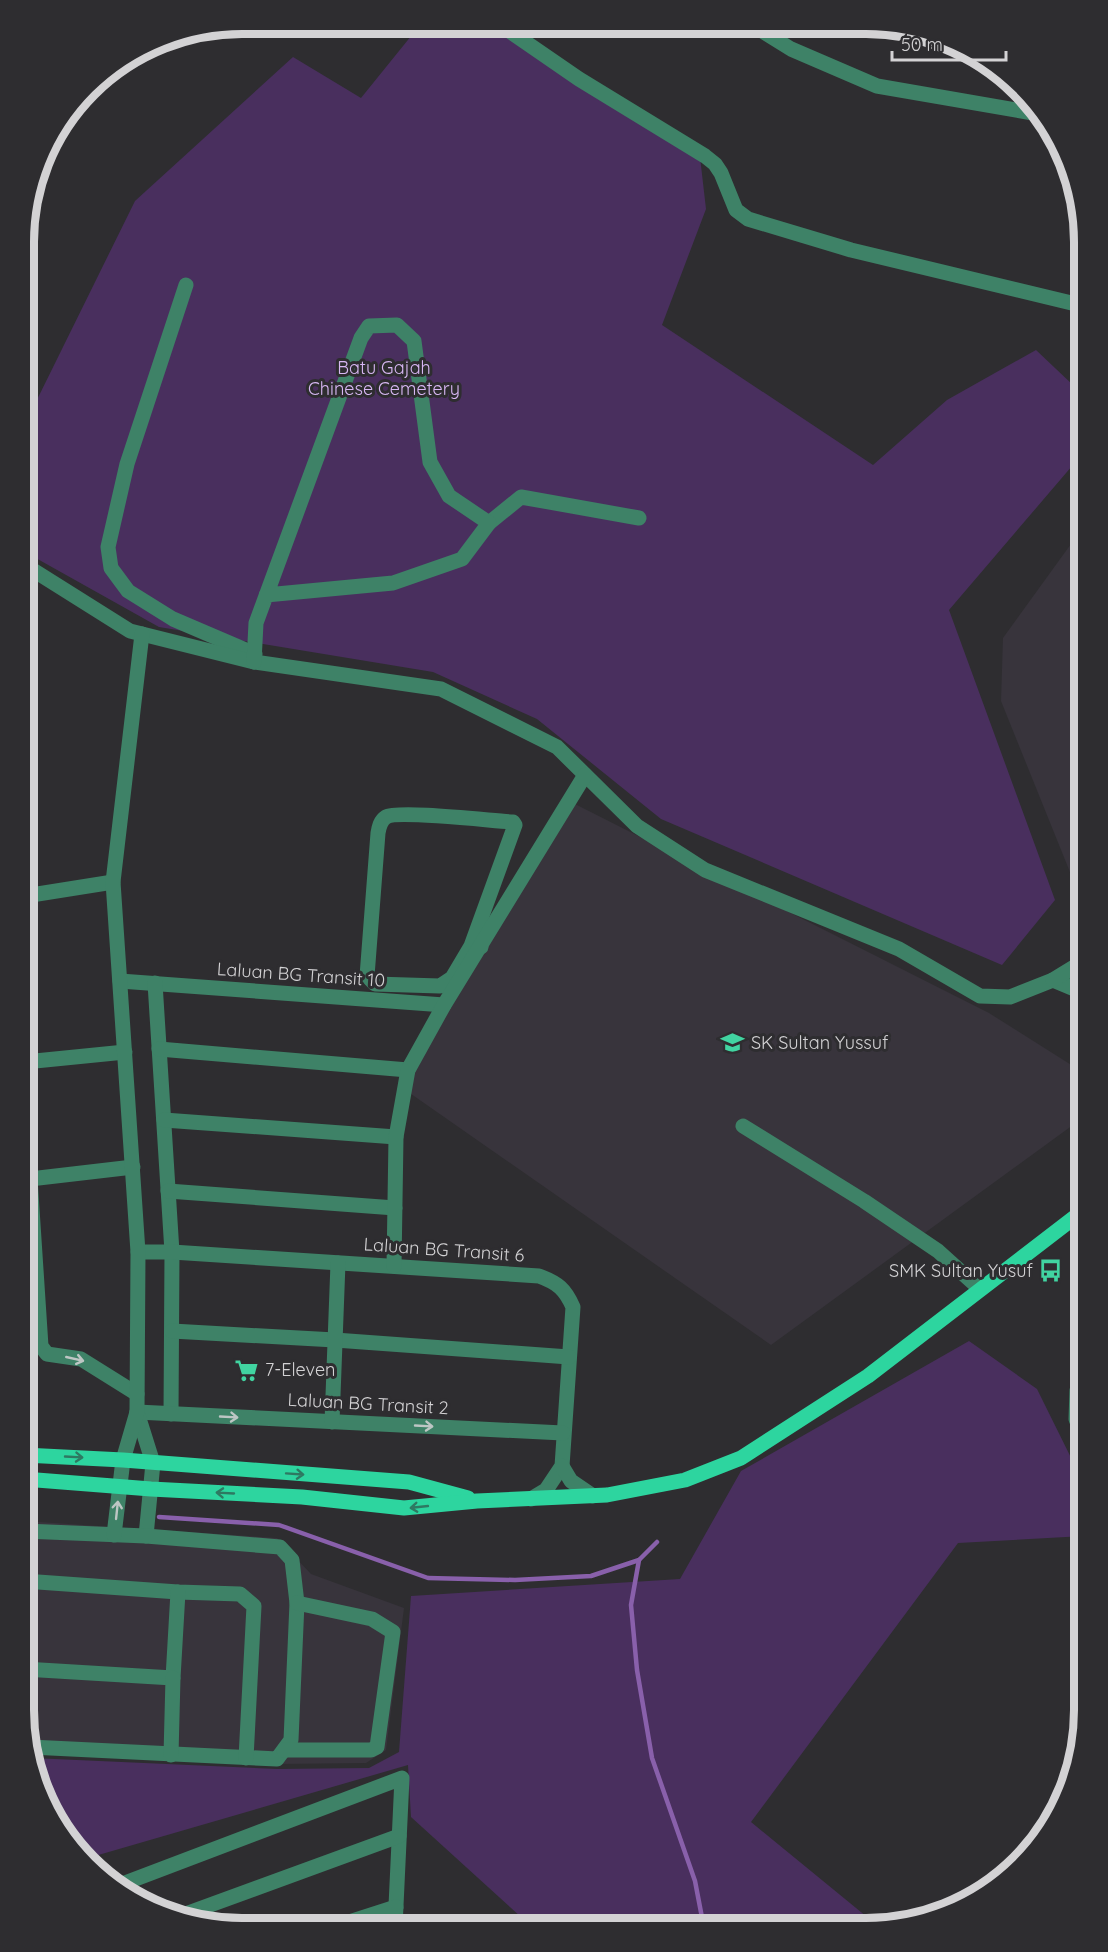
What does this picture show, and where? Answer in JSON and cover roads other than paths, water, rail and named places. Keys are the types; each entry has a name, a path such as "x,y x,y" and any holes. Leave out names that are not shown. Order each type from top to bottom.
{"main road":[{"path":"34,1480 302,1497 404,1509 477,1500 607,1495 685,1480 741,1458 868,1376 1073,1218"},
{"path":"34,1456 409,1482 477,1500"}],"street":[{"path":"514,34 579,79 705,156 715,164 721,174 736,210 748,219 851,250 1074,304"},
{"path":"767,34 790,49 878,86 1027,112"},
{"path":"186,285 127,464 108,547 111,568 128,591 173,619 254,658"},
{"path":"254,658 255,623 361,338 369,326 397,325 414,341 430,462 449,496 489,523"},
{"path":"266,595 393,583 462,559 489,523 521,497 639,518"},
{"path":"34,572 130,631 254,658 441,689 557,747 637,826 705,870 899,949 980,996 1010,997 1053,980 1074,967"},
{"path":"114,1535 123,1460 137,1412 138,1252 112,882 142,633"},
{"path":"394,1266 396,1137 408,1070 476,947 585,775"},
{"path":"388,816 447,817 513,822 515,825 476,947 452,978 440,986 375,984 369,980 367,976 378,833 379,826 388,816"},
{"path":"34,895 112,882"},
{"path":"1053,980 1073,989"},
{"name":"Laluan BG Transit 10","path":"120,981 444,1005"},
{"path":"155,983 172,1252 171,1414"},
{"path":"159,1049 408,1070"},
{"path":"34,1061 125,1052"},
{"path":"164,1120 396,1137"},
{"path":"743,1126 864,1201 938,1251 980,1289"},
{"path":"34,1179 133,1167"},
{"path":"168,1191 395,1208"},
{"path":"34,1240 41,1346 47,1354 81,1359 137,1394"},
{"name":"Laluan BG Transit 6","path":"138,1252 172,1252 539,1276 551,1281 566,1291 573,1307 562,1466"},
{"path":"332,1422 338,1263"},
{"path":"171,1331 569,1357"},
{"path":"137,1412 153,1463 146,1536"},
{"name":"Laluan BG Transit 2","path":"137,1412 563,1433"},
{"path":"531,1499 546,1490 562,1466 571,1481 593,1496"},
{"path":"34,1531 146,1536 280,1547 292,1560 297,1603 291,1740 277,1759 38,1748"},
{"path":"34,1582 240,1594 254,1606 246,1758"},
{"path":"171,1755 177,1592"},
{"path":"284,1750 371,1750 377,1747 393,1632 372,1620 297,1603"},
{"path":"34,1670 173,1678"},
{"path":"127,1882 402,1778 395,1918"},
{"path":"194,1911 399,1836"},
{"path":"362,1918 396,1907"}],"waterway":[{"path":"159,1517 279,1525 428,1578 515,1580 591,1576 639,1560"},
{"path":"657,1542 639,1560 631,1605 637,1670 652,1758 695,1881 702,1918"}],"place":[{"name":"SK Sultan Yussuf","path":"733,1043"},
{"name":"SMK Sultan Yusuf","path":"1051,1271"},
{"name":"7-Eleven","path":"247,1370"}],"park label":[{"name":"Batu Gajah Chinese Cemetery","path":"384,378"}]}
